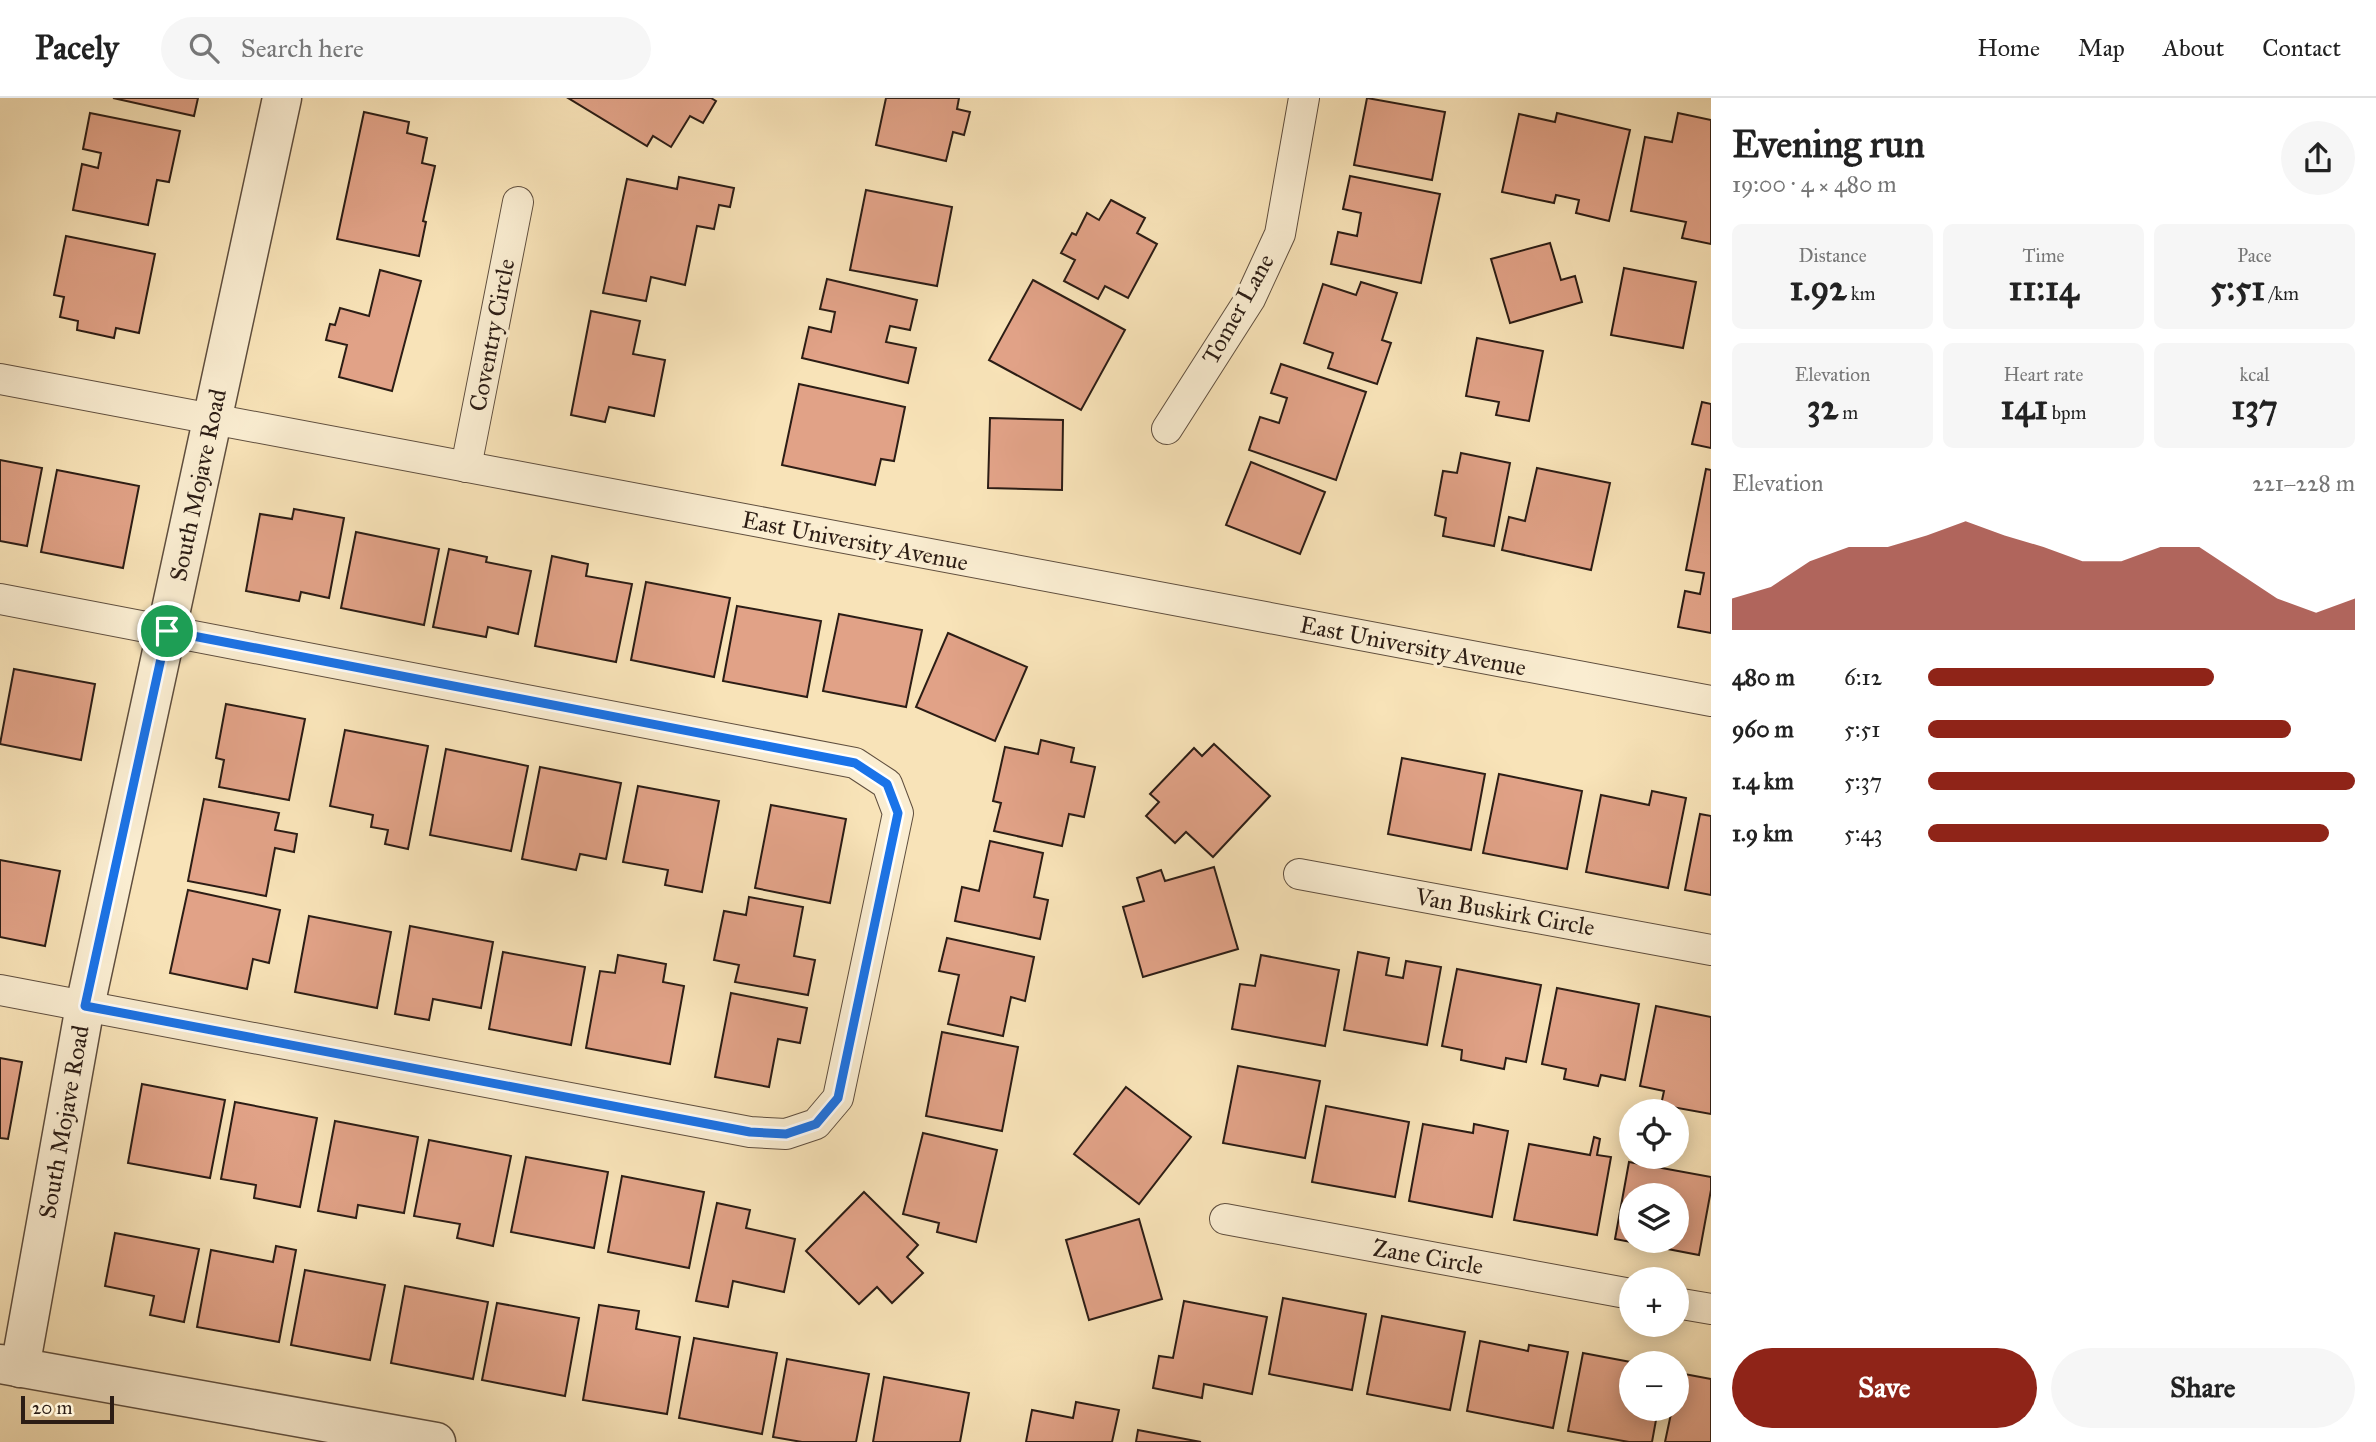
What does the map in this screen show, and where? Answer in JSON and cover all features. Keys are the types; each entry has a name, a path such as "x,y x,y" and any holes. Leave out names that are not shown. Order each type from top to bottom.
{"street":[{"name":"South Mojave Road","path":"10,1366 85,1006 282,98"},
{"name":"Tomer Lane","path":"1167,429 1250,299 1280,233 1304,98"},
{"name":"Coventry Circle","path":"466,467 518,202"},
{"name":"East University Avenue","path":"0,379 1711,701"},
{"path":"0,599 855,763 887,784 898,813 838,1098 816,1124 786,1134 750,1132 0,990"},
{"name":"Van Buskirk Circle","path":"1299,874 1711,950"},
{"name":"Zane Circle","path":"1225,1219 1619,1292"},
{"path":"1689,1305 1711,1309"},
{"path":"10,1366 436,1442"}],"building":[{"path":"113,98 198,98 194,116"},
{"path":"568,98 711,98 716,101 703,123 690,116 671,147 653,136 647,146"},
{"path":"886,98 959,98 957,109 970,112 964,135 953,132 946,161 876,145"},
{"path":"1367,98 1445,112 1432,180 1354,165"},
{"path":"364,112 409,122 407,133 427,138 422,163 435,166 423,221 426,222 419,256 337,239"},
{"path":"90,113 180,131 169,182 157,180 148,225 73,210 82,164 98,168 101,153 83,149"},
{"path":"1557,113 1630,130 1609,221 1576,213 1579,200 1556,195 1554,203 1502,192 1519,114 1555,122"},
{"path":"1678,113 1711,120 1711,244 1682,238 1686,222 1631,211 1645,137 1672,142"},
{"path":"1350,176 1440,194 1421,283 1331,264 1338,232 1357,236 1361,213 1343,209"},
{"path":"679,177 734,188 730,207 719,205 714,229 697,226 685,285 651,277 646,301 603,293 627,179 677,189"},
{"path":"866,190 952,207 937,286 850,270"},
{"path":"1111,200 1145,218 1137,233 1157,244 1128,298 1105,286 1098,299 1064,281 1075,260 1061,253 1072,233 1076,235 1087,213 1099,220"},
{"path":"66,236 155,254 139,333 116,328 114,338 77,330 78,321 60,317 64,297 54,295"},
{"path":"1550,243 1561,280 1575,276 1582,302 1510,323 1491,259"},
{"path":"1624,268 1696,282 1683,348 1611,335"},
{"path":"380,270 421,281 392,391 339,377 347,345 326,340 330,324 335,325 340,308 369,316"},
{"path":"827,279 917,300 910,330 890,326 886,342 916,348 908,383 802,358 809,327 831,332 835,312 820,309"},
{"path":"1033,280 1125,330 1081,410 989,360"},
{"path":"1361,282 1397,293 1382,340 1391,343 1377,384 1328,368 1333,353 1304,343 1323,284 1356,295"},
{"path":"591,311 640,321 633,354 665,360 654,416 609,407 605,422 571,415"},
{"path":"1477,338 1543,351 1529,421 1496,415 1499,402 1466,396"},
{"path":"1281,364 1366,392 1336,480 1249,450 1260,417 1279,423 1287,398 1271,393"},
{"path":"799,384 905,407 894,461 881,459 875,485 782,465"},
{"path":"1702,402 1711,404 1711,448 1692,444"},
{"path":"990,418 1063,420 1062,490 988,488"},
{"path":"1461,453 1510,463 1494,546 1443,536 1446,518 1435,515 1443,471 1457,473"},
{"path":"0,460 42,468 27,546 0,541"},
{"path":"1251,462 1325,492 1300,554 1226,525"},
{"path":"1537,468 1610,483 1591,570 1502,550 1509,517 1525,521"},
{"path":"1706,469 1711,470 1711,633 1678,627 1685,591 1700,594 1704,573 1686,570"},
{"path":"57,470 139,486 123,568 41,552"},
{"path":"294,509 344,518 329,598 301,592 299,601 246,591 260,514 292,519"},
{"path":"356,532 439,549 424,625 341,608"},
{"path":"449,549 487,557 486,562 531,571 518,634 488,627 486,637 433,627"},
{"path":"552,556 588,564 586,576 632,584 616,662 535,646"},
{"path":"646,582 730,598 714,677 631,660"},
{"path":"737,606 821,621 807,697 723,681"},
{"path":"839,614 922,630 906,707 823,691"},
{"path":"948,633 1027,667 995,741 916,707"},
{"path":"14,669 95,684 81,760 0,744"},
{"path":"226,704 305,719 289,800 219,787 224,760 216,758"},
{"path":"345,730 428,746 408,849 385,844 388,830 371,827 373,815 330,806"},
{"path":"1041,740 1074,748 1071,762 1095,767 1084,817 1069,814 1062,846 994,831 1001,803 993,801 1005,747 1038,754"},
{"path":"1214,744 1270,796 1213,857 1186,832 1175,843 1146,816 1159,802 1150,794 1194,748 1202,756"},
{"path":"446,749 528,766 511,851 430,835"},
{"path":"1402,758 1485,774 1471,850 1388,834"},
{"path":"540,767 621,783 606,859 580,854 576,870 522,859"},
{"path":"1499,774 1582,791 1567,869 1483,853"},
{"path":"638,786 719,801 702,892 665,885 668,870 623,862"},
{"path":"1652,791 1686,798 1668,888 1586,872 1601,795 1649,805"},
{"path":"204,799 279,813 275,830 297,834 294,852 275,848 266,896 188,881"},
{"path":"771,805 846,819 830,903 755,888"},
{"path":"1700,814 1711,816 1711,895 1685,890"},
{"path":"990,841 1043,853 1034,897 1048,900 1040,939 955,921 962,887 979,891"},
{"path":"0,860 60,871 45,946 0,937"},
{"path":"1214,867 1238,949 1143,977 1123,907 1144,901 1137,878 1161,870 1165,881"},
{"path":"188,890 280,910 269,963 253,959 247,989 170,973"},
{"path":"749,897 803,907 794,956 815,960 808,995 735,982 739,965 714,960 724,911 746,915"},
{"path":"309,916 391,932 377,1008 295,992"},
{"path":"410,926 493,942 481,1008 433,999 429,1020 395,1014"},
{"path":"947,938 1034,957 1025,1001 1011,997 1003,1036 948,1024 959,975 939,971"},
{"path":"503,952 585,967 571,1045 489,1029"},
{"path":"1358,952 1389,958 1386,975 1403,978 1406,961 1441,967 1427,1045 1344,1030"},
{"path":"618,955 666,964 663,982 684,986 670,1064 586,1048 600,971 615,973"},
{"path":"1261,955 1339,970 1325,1046 1232,1029 1240,984 1255,986"},
{"path":"1457,969 1541,985 1526,1062 1506,1058 1504,1069 1461,1060 1462,1050 1442,1046"},
{"path":"1557,988 1639,1004 1625,1080 1601,1075 1598,1086 1564,1079 1566,1069 1542,1064"},
{"path":"731,993 807,1008 800,1043 778,1039 769,1087 715,1077"},
{"path":"1656,1006 1711,1017 1711,1114 1689,1110 1689,1099 1662,1099 1664,1091 1640,1086"},
{"path":"942,1032 1018,1047 1002,1131 926,1116"},
{"path":"0,1058 22,1062 8,1139 0,1138"},
{"path":"1238,1066 1320,1081 1305,1158 1223,1143"},
{"path":"142,1084 225,1100 210,1178 128,1163"},
{"path":"1126,1087 1191,1137 1139,1204 1074,1154"},
{"path":"235,1102 317,1118 300,1207 254,1198 256,1185 221,1179"},
{"path":"1326,1106 1409,1122 1395,1197 1312,1182"},
{"path":"335,1121 418,1137 404,1213 358,1205 356,1218 318,1211"},
{"path":"1423,1124 1473,1133 1474,1124 1508,1131 1492,1217 1409,1201"},
{"path":"923,1133 997,1150 976,1242 937,1232 939,1223 903,1214"},
{"path":"1594,1137 1600,1139 1597,1155 1611,1157 1597,1235 1514,1220 1529,1144 1590,1155"},
{"path":"429,1140 511,1156 493,1246 457,1238 460,1224 414,1216"},
{"path":"526,1157 608,1172 594,1248 511,1232"},
{"path":"1628,1169 1667,1169 1711,1177 1699,1255 1688,1253 1689,1183 1625,1183"},
{"path":"622,1176 704,1192 689,1268 608,1252"},
{"path":"864,1192 918,1245 907,1257 923,1273 892,1303 877,1287 859,1304 806,1251"},
{"path":"717,1203 750,1210 746,1228 795,1239 784,1292 733,1281 728,1307 696,1301"},
{"path":"1619,1217 1619,1240 1615,1239"},
{"path":"1139,1219 1162,1299 1089,1320 1066,1240"},
{"path":"115,1233 199,1249 184,1322 150,1315 154,1296 105,1286"},
{"path":"276,1246 296,1250 279,1342 197,1327 211,1250 273,1262"},
{"path":"305,1270 385,1285 370,1360 291,1345"},
{"path":"405,1286 488,1302 473,1379 391,1363"},
{"path":"1283,1298 1366,1314 1352,1390 1269,1374"},
{"path":"1184,1301 1267,1317 1252,1394 1204,1384 1202,1398 1153,1388 1159,1356 1173,1358"},
{"path":"497,1303 579,1318 565,1396 482,1380"},
{"path":"599,1305 639,1311 636,1329 680,1337 667,1414 583,1400"},
{"path":"1382,1316 1465,1332 1450,1410 1367,1394"},
{"path":"694,1338 777,1353 762,1434 679,1418"},
{"path":"1480,1341 1528,1351 1529,1345 1568,1352 1553,1428 1467,1411"},
{"path":"1583,1353 1619,1360 1619,1421 1656,1421 1652,1442 1629,1442 1568,1431"},
{"path":"787,1359 869,1374 856,1442 802,1442 773,1437"},
{"path":"1689,1375 1711,1379 1711,1442 1665,1442 1669,1421 1689,1421"},
{"path":"884,1377 969,1393 960,1442 873,1442"},
{"path":"1076,1402 1119,1410 1112,1442 1026,1442 1032,1410 1073,1418"},
{"path":"1138,1430 1201,1442 1136,1442"}],"route":[{"path":"167,631 855,763 887,784 898,813 838,1098 816,1124 786,1134 750,1132 85,1006 167,631"}]}
